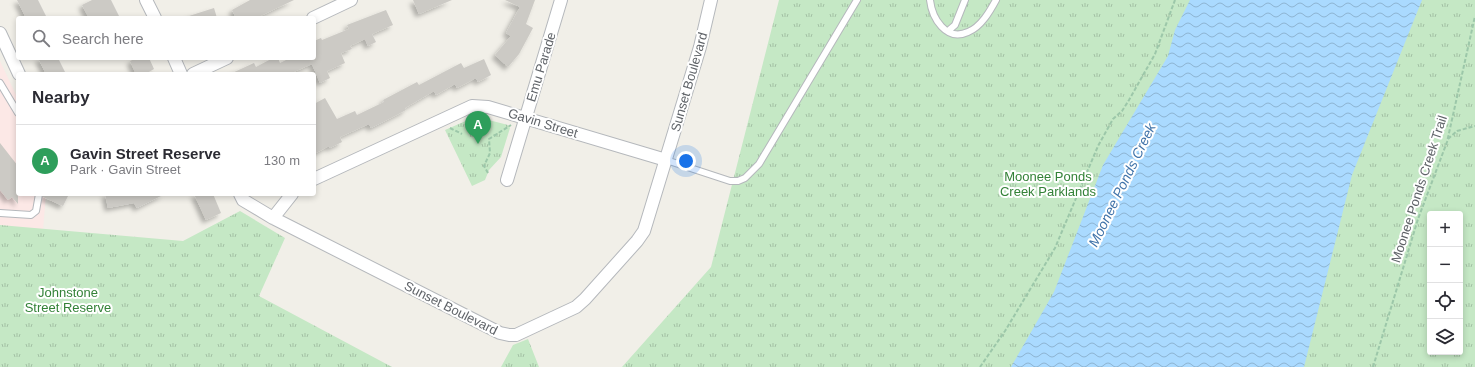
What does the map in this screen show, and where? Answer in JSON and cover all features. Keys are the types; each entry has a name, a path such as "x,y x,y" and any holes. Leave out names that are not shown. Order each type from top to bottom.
{"street":[{"path":"146,0 154,16"},
{"path":"316,17 351,0"},
{"name":"Emu Parade","path":"507,180 561,0"},
{"name":"Sunset Boulevard","path":"241,196 243,200 273,218 500,333 509,336 516,335 570,310 581,303 637,241 646,225 666,160 700,47 711,0"},
{"path":"0,33 18,72"},
{"path":"175,60 180,72"},
{"path":"197,72 223,60"},
{"name":"Gavin Street","path":"316,178 472,106 488,107 666,160"},
{"path":"273,218 290,196"}],"lane":[{"path":"666,160 730,181 738,181 751,173 771,145 857,0"},
{"path":"930,0 931,10 935,19 948,31 962,34 969,32 987,14 996,0"},
{"path":"948,31 955,25 965,0"},
{"path":"0,84 16,110"},
{"path":"0,213 31,215 36,211 39,196"}],"path":[{"path":"980,367 1005,331 1055,248 1098,146 1113,119 1122,111 1129,100 1155,54 1175,0"},
{"name":"Moonee Ponds Creek Trail","path":"1373,367 1418,219 1447,142 1475,16"},
{"path":"488,173 484,166 490,154 489,139 512,125"},
{"path":"1447,142 1450,135 1457,131 1475,126"},
{"path":"449,127 462,134"}],"shaded area":[{"path":"0,61 16,95 16,196 46,196 43,230 0,225"}],"green space":[{"name":"Moonee Ponds Creek Parklands","path":"779,0 1475,0 1475,367 622,367 711,267"},
{"path":"481,118 508,125 510,128 501,157 489,170 485,180 472,186 445,130 468,120"},
{"name":"Johnstone Street Reserve","path":"240,211 285,238 259,296 392,367 0,367 0,225 183,241"},
{"path":"528,339 539,367 501,367 513,345"}],"water":[{"name":"Moonee Ponds Creek","path":"1190,0 1422,0 1352,175 1304,367 1011,367 1054,292 1103,165 1168,56 1175,30"}],"building":[{"path":"17,0 38,0 46,16 25,16"},
{"path":"92,0 111,0 119,16 88,16 82,5"},
{"path":"250,0 294,0 260,16 235,16 232,10"},
{"path":"413,0 452,0 419,14"},
{"path":"505,0 535,0 526,24 533,28 519,54 508,67 495,55 511,36 506,33 520,7"},
{"path":"214,8 216,16 189,16"},
{"path":"386,10 393,25 372,34 376,42 368,46 365,39 350,46 352,49 341,53 345,63 327,71 330,78 320,83 312,64 294,72 234,72 254,63 256,67 269,60 279,60 280,63 286,60 316,60 316,40 321,38 322,40 349,29 347,25"},
{"path":"484,59 491,75 478,82 476,78 457,88 455,84 436,95 434,91 405,108 406,110 371,128 369,124 340,137 342,142 330,148 329,146 316,153 316,103 325,98 337,119 355,111 357,115 384,102 383,100 417,82 419,85 461,63 464,68"},
{"path":"39,60 59,60 65,72 45,72"},
{"path":"150,60 154,69 149,72 135,72 130,61"},
{"path":"0,143 16,163 16,196 18,196 18,204 12,197 8,200 0,190"},
{"path":"43,196 68,196 63,206"},
{"path":"105,196 161,196 137,208 134,203 108,208"},
{"path":"195,196 214,196 221,213 206,220"}],"place":[{"name":"Gavin Street Reserve","path":"478,144"}]}
